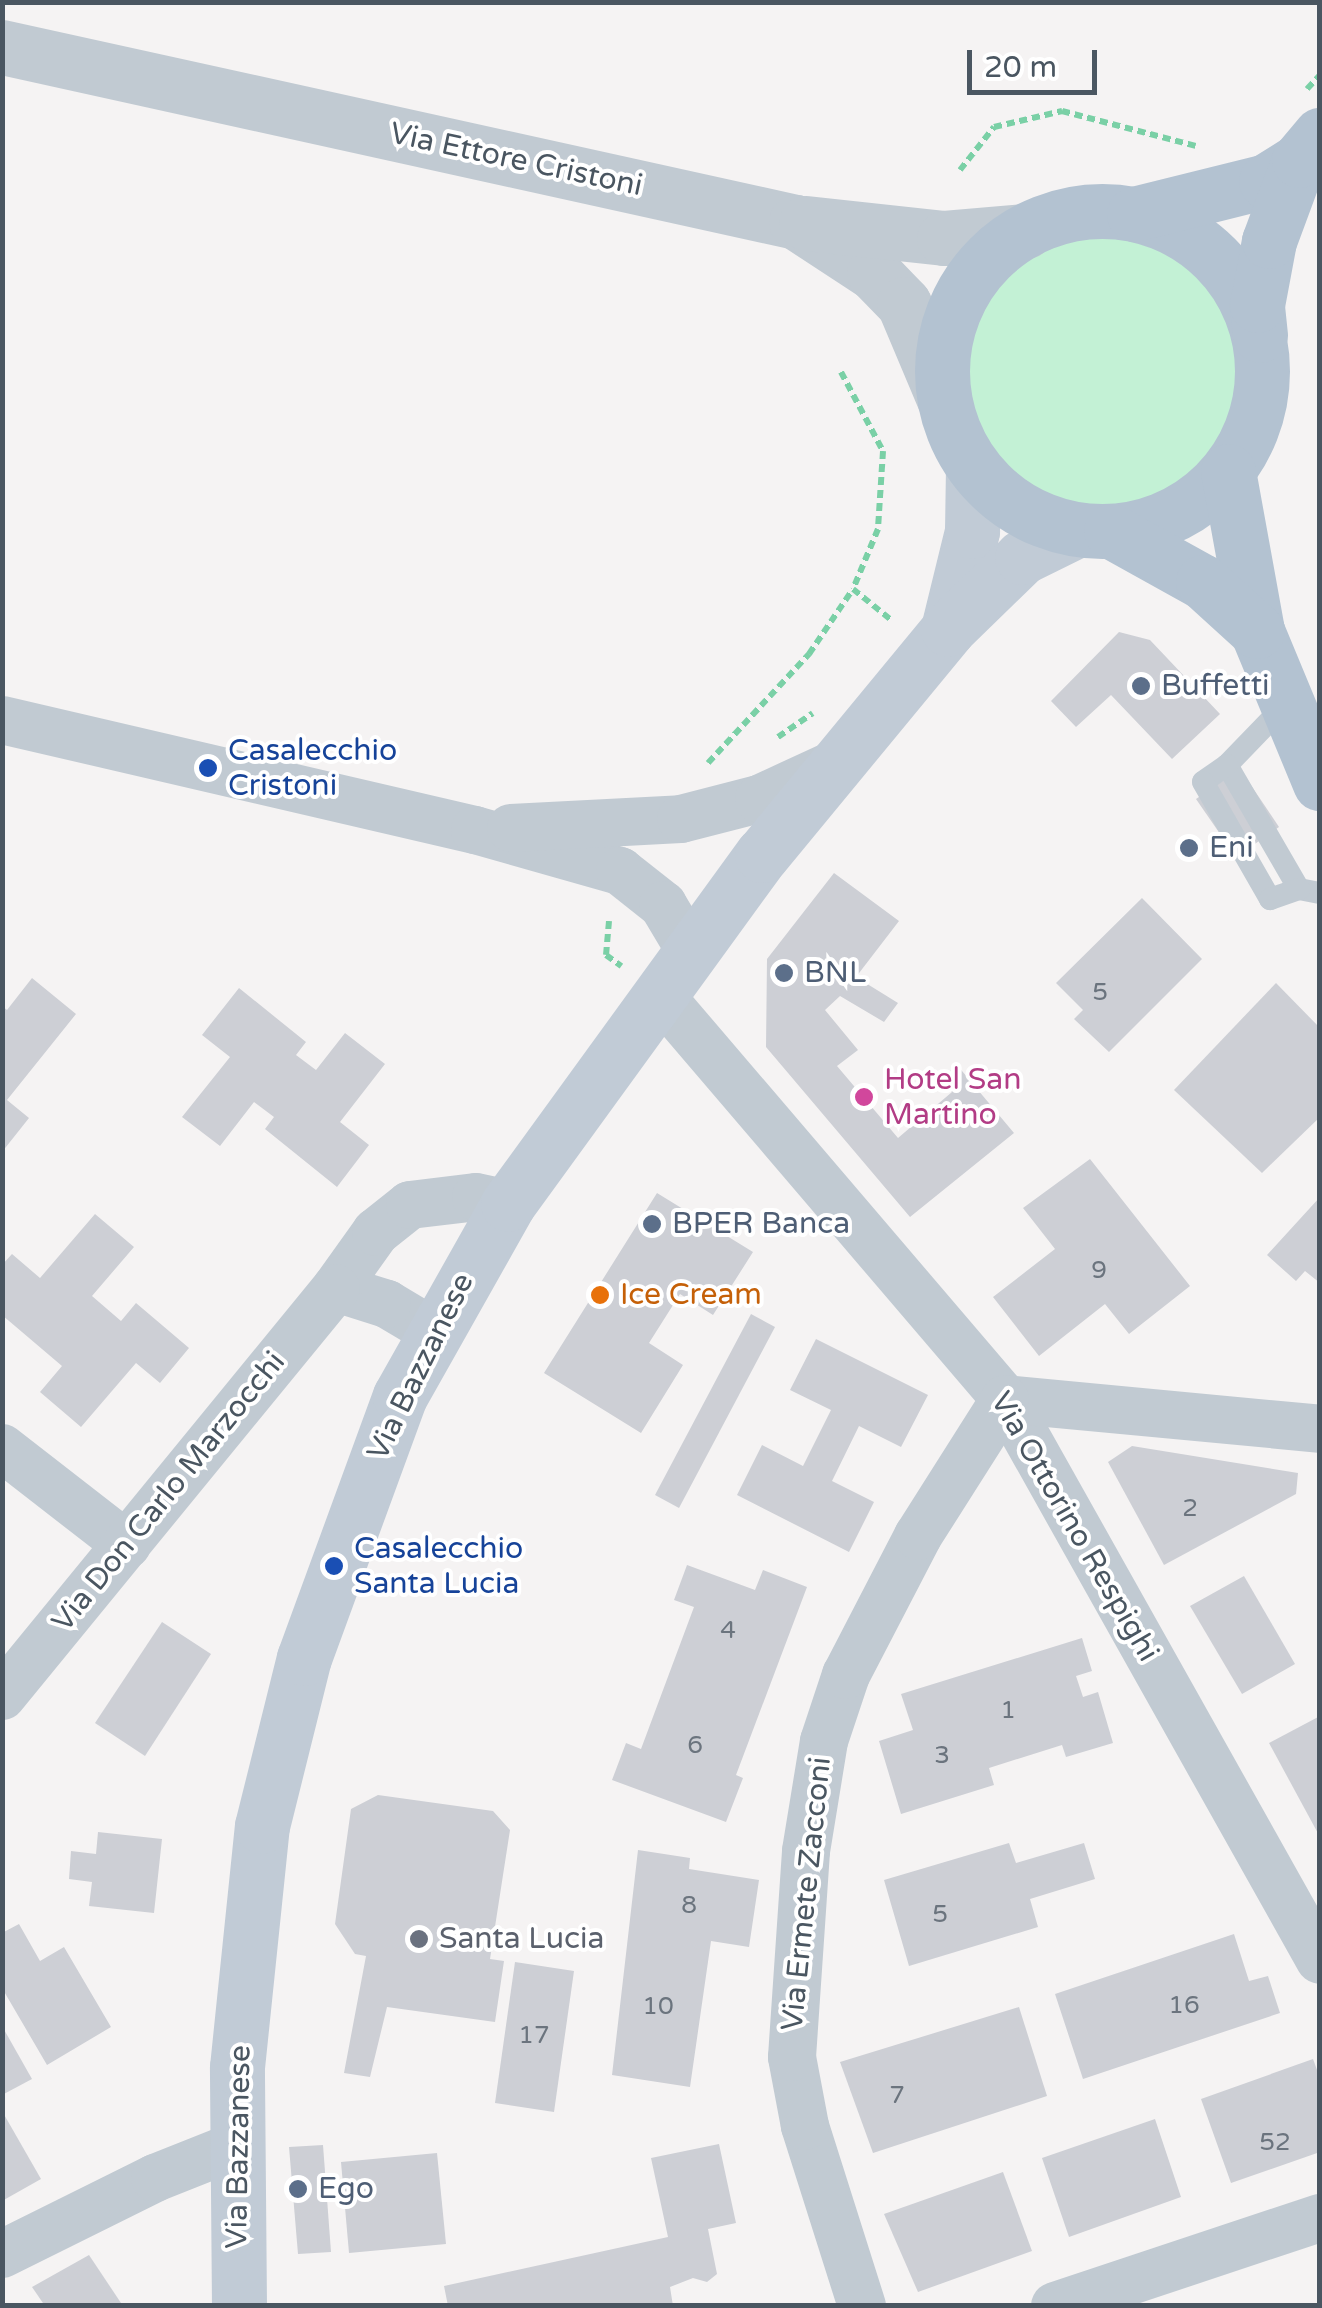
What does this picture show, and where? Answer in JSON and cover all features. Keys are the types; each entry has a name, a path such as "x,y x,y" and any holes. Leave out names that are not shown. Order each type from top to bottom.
{"main road":[{"path":"1305,132 1266,181 1134,214 1076,213 1026,230 991,256 966,287 949,324 944,399 973,467 1018,509 1094,531 1203,582 1258,631 1304,696 1320,783"},
{"path":"1094,531 1155,522 1195,502 1228,471 1254,418 1262,358 1261,283 1305,132"},
{"path":"1134,214 1182,233 1222,265 1242,292 1262,358"},
{"name":"Via Bazzanese","path":"948,628 972,531 973,467"},
{"path":"1228,471 1258,631"},
{"name":"Via Bazzanese","path":"239,2306 233,2147 247,1936 283,1729 358,1498 434,1332 508,1204 675,973 837,763 948,628 1022,557 1094,531"}],"street":[{"name":"Via Ettore Cristoni","path":"2,46 796,222 874,274 904,304 944,399"},
{"path":"796,222 944,238 1026,230"},
{"path":"2,720 475,830 620,872 663,906 675,973"},
{"path":"475,830 680,820 759,799 837,763"},
{"name":"Via Ottorino Respighi","path":"675,973 1005,1399 1320,1960"},
{"name":"Via Don Carlo Marzocchi","path":"2,1696 336,1288 376,1232 410,1205 476,1197 508,1204"},
{"path":"336,1288 387,1304 434,1332"},
{"path":"1005,1399 1320,1430"},
{"name":"Via Ermete Zacconi","path":"862,2306 806,2126 792,2057 806,1851 824,1741 846,1675 918,1536 1005,1399"},
{"path":"2,1448 127,1546"},
{"path":"2,2254 155,2178 233,2147"},
{"path":"1054,2306 1320,2218"}],"lane":[{"path":"1304,696 1227,766 1309,891"}],"path":[{"path":"1305,132 1318,77"},
{"path":"960,170 994,127 1062,111 1206,148"},
{"path":"737,754 708,763 809,654 854,588 878,529 883,451 841,372"},
{"path":"854,588 892,616 880,633"},
{"path":"766,746 826,703"}],"green space":[{"path":"1106,228 1160,239 1205,269 1235,314 1246,368 1235,422 1205,467 1160,497 1106,508 1052,497 1007,467 977,422 966,368 977,314 1007,269 1052,239"}],"building":[{"path":"1119,632 1150,640 1220,714 1172,759 1111,695 1076,727 1051,701"},
{"path":"1240,769 1279,827 1236,857 1196,799"},
{"path":"834,873 899,921 856,977 898,1003 884,1022 840,996 825,1010 858,1050 837,1066 898,1138 952,1092 941,1079 957,1065 1014,1133 910,1217 766,1047 767,959"},
{"path":"1142,898 1202,959 1109,1052 1074,1019 1083,1010 1056,983"},
{"path":"32,978 76,1014 7,1100 29,1118 2,1152 2,1006 7,1010"},
{"path":"1276,983 1320,1028 1320,1117 1262,1173 1174,1090"},
{"path":"239,988 306,1042 296,1055 316,1070 345,1033 385,1064 340,1122 369,1145 337,1187 265,1129 274,1117 254,1102 220,1146 182,1117 230,1057 202,1035"},
{"path":"1090,1159 1190,1286 1129,1334 1105,1304 1039,1356 993,1297 1055,1249 1023,1208"},
{"path":"657,1193 753,1252 713,1315 680,1294 649,1343 683,1365 641,1433 544,1373"},
{"path":"1320,1197 1320,1283 1305,1271 1296,1281 1267,1255"},
{"path":"95,1214 134,1247 92,1296 121,1321 136,1303 189,1348 160,1383 136,1363 81,1427 40,1392 62,1366 2,1315 2,1265 12,1254 40,1278"},
{"path":"751,1314 775,1327 679,1508 655,1495"},
{"path":"816,1339 928,1395 901,1447 859,1426 832,1481 874,1502 849,1552 737,1495 762,1445 803,1466 831,1410 790,1390"},
{"path":"1132,1446 1298,1473 1296,1494 1164,1565 1108,1462"},
{"path":"687,1565 755,1590 763,1570 807,1587 736,1775 743,1778 726,1822 612,1780 626,1743 641,1749 694,1607 674,1600"},
{"path":"1244,1576 1295,1664 1242,1694 1190,1606"},
{"path":"162,1622 211,1654 145,1756 95,1723"},
{"path":"1082,1638 1092,1671 1076,1676 1083,1697 1098,1692 1113,1743 1066,1757 1062,1745 989,1768 994,1785 901,1814 879,1741 913,1730 901,1694"},
{"path":"1320,1716 1320,1837 1269,1743"},
{"name":"Santa Lucia","path":"378,1795 493,1811 510,1830 490,1959 504,1961 495,2022 387,2007 370,2077 344,2073 366,1956 355,1954 335,1924 351,1809"},
{"path":"98,1832 162,1839 154,1913 89,1906 92,1882 69,1879 71,1851 96,1854"},
{"path":"1009,1843 1016,1863 1084,1843 1095,1879 1030,1899 1038,1927 909,1966 884,1880"},
{"path":"638,1850 690,1858 689,1869 759,1880 749,1947 711,1941 690,2087 612,2075"},
{"path":"19,1924 40,1961 64,1947 111,2027 47,2065 2,1988 2,1933"},
{"path":"1234,1934 1249,1981 1268,1976 1280,2013 1083,2079 1055,1994"},
{"path":"515,1962 574,1971 554,2112 495,2103"},
{"path":"1019,2007 1047,2096 873,2153 840,2062"},
{"path":"2,2026 32,2079 2,2095"},
{"path":"1313,2059 1320,2078 1320,2152 1231,2183 1201,2099"},
{"path":"2,2111 41,2179 2,2201"},
{"path":"1155,2119 1181,2197 1069,2237 1042,2158"},
{"path":"719,2144 736,2223 708,2229 717,2274 707,2282 693,2278 670,2287 673,2306 448,2306 444,2286 668,2237 651,2158"},
{"path":"323,2145 331,2252 298,2254 289,2147"},
{"path":"437,2153 446,2244 349,2253 341,2162"},
{"path":"1003,2172 1032,2251 918,2292 884,2214"},
{"path":"89,2255 123,2306 45,2306 32,2287"}],"place":[{"name":"Buffetti","path":"1141,686"},
{"name":"Casalecchio Cristoni","path":"208,768"},
{"name":"Eni","path":"1189,848"},
{"name":"BNL","path":"784,973"},
{"name":"Hotel San Martino","path":"864,1097"},
{"name":"BPER Banca","path":"652,1224"},
{"name":"Ice Cream","path":"600,1295"},
{"name":"Casalecchio Santa Lucia","path":"334,1566"},
{"name":"Santa Lucia","path":"419,1939"},
{"name":"Ego","path":"298,2189"}]}
